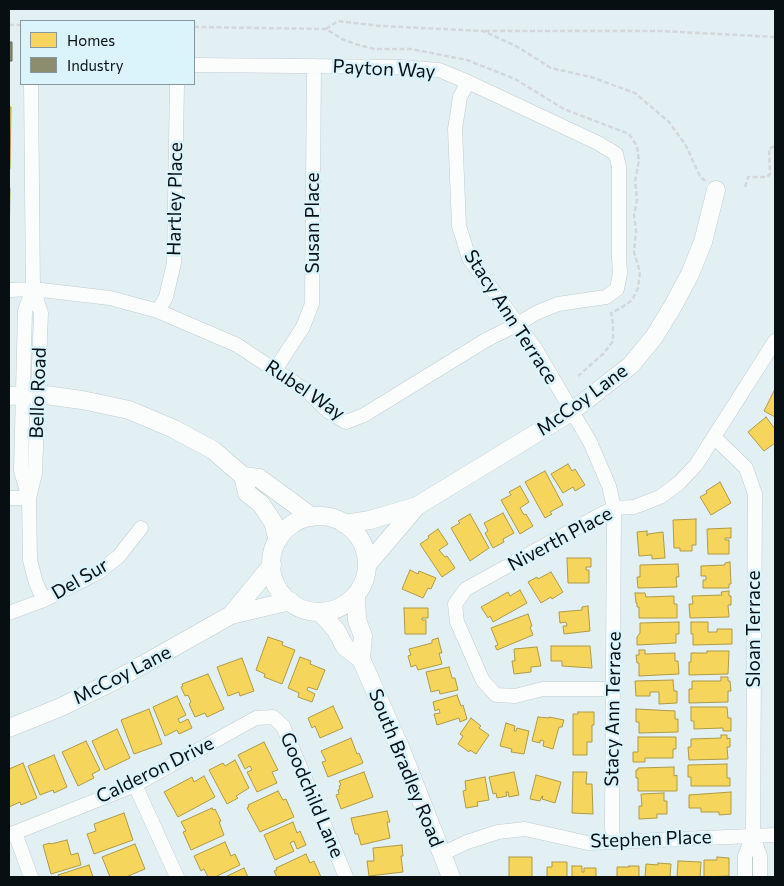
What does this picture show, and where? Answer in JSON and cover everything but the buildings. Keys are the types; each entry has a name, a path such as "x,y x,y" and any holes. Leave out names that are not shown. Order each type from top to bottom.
{"street":[{"name":"Payton Way","path":"195,65 400,67 439,70 598,143 616,154 619,167 620,273 617,289"},
{"name":"Susan Place","path":"275,370 303,327 312,304 314,66"},
{"name":"Stacy Ann Terrace","path":"468,82 460,97 455,129 459,226 469,258 534,348 590,442 609,486 614,508 613,841"},
{"name":"Bello Road","path":"31,85 33,289 41,312 24,395 35,473 29,498 30,560 36,583 44,600"},
{"name":"Hartley Place","path":"158,311 166,298 174,263 176,85"},
{"name":"McCoy Lane","path":"344,524 370,520 416,506 571,412 631,365 654,336 690,274 703,242 716,190"},
{"name":"Rubel Way","path":"9,290 33,289 110,298 158,311 237,345 308,392 328,411 346,422 364,414 536,312 558,304 606,297 617,289"},
{"name":"Niverth Place","path":"613,689 544,689 515,696 496,695 483,681 457,622 455,604 466,589 614,508 634,507 660,497 685,477 696,465 714,438 775,341"},
{"path":"24,395 82,400 129,410 174,429 213,450 243,476 259,478 312,517"},
{"name":"Sloan Terrace","path":"714,438 746,468 755,494 754,836 760,856 760,877"},
{"path":"243,476 247,492 261,504 273,522 278,540"},
{"path":"9,498 29,498"},
{"name":"McCoy Lane","path":"367,565 416,506"},
{"path":"324,516 344,524 354,531 366,552 367,565 362,586 356,595 340,607 320,612 308,611 296,606 278,588 272,572 272,556 278,540 293,524 312,517 324,516"},
{"name":"Del Sur","path":"9,613 44,600 98,572 119,556 141,528"},
{"name":"McCoy Lane","path":"232,615 272,565"},
{"name":"South Bradley Road","path":"356,595 357,620 363,636 361,658 402,752 451,877"},
{"name":"McCoy Lane","path":"9,728 114,682 232,615 290,601"},
{"name":"South Bradley Road","path":"320,612 336,630 345,647 361,658"},
{"name":"Calderon Drive","path":"12,834 135,785 256,718 273,717"},
{"name":"Goodchild Lane","path":"273,717 283,726 346,877"},
{"path":"135,785 177,877"},
{"name":"Stephen Place","path":"442,854 467,842 498,832 525,829 588,843 775,835"},
{"path":"12,834 31,877"},
{"name":"Sloan Terrace","path":"745,877 745,856 754,836"}],"path":[{"path":"326,29 338,21 381,26 483,31 661,31 775,37"},
{"path":"195,27 326,29 348,42 374,49 410,49 467,60 515,79 564,109 629,134 637,146 639,161 635,181 637,200 634,215 636,231 634,252 640,272 638,288 632,300 611,313 614,324 614,342 604,354 578,376"},
{"path":"483,31 516,46 551,68 591,77 635,92 669,122 685,144 700,176 716,190"},
{"path":"744,187 748,177 767,177 770,174 769,149 775,146"}]}
